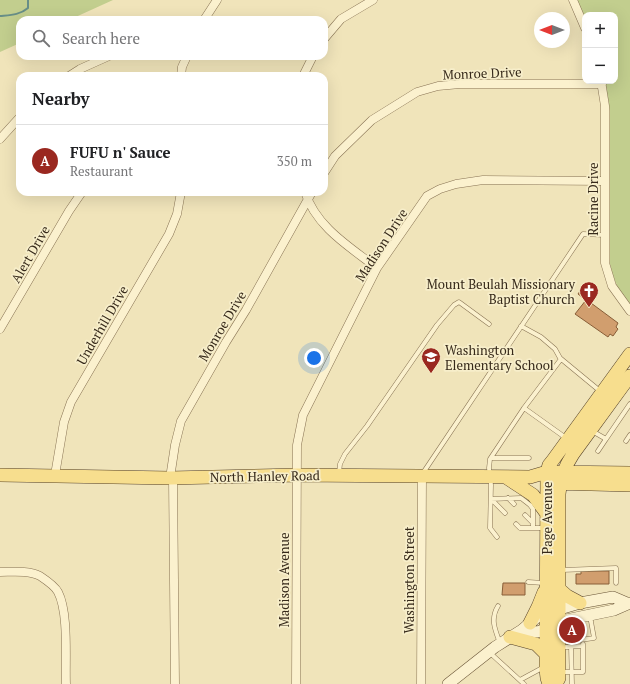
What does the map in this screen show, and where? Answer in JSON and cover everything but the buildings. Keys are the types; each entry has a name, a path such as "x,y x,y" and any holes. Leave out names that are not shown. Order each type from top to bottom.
{"main road":[{"name":"Page Avenue","path":"549,684 546,678 546,628 547,478 549,465 630,354"},
{"name":"Page Avenue","path":"562,676 565,646 559,622 559,494 573,454 630,376"},
{"path":"565,479 563,460 568,439"},
{"name":"North Hanley Road","path":"565,479 630,473"},
{"name":"North Hanley Road","path":"0,475 171,478 297,475 530,477 630,485"},
{"path":"507,477 533,494 547,514"},
{"path":"526,627 542,598 547,582"},
{"path":"559,589 567,596 580,603"},
{"path":"448,684 489,652 526,627 534,619 547,613 580,603 613,597 628,603"},
{"path":"526,627 538,632 559,622 590,614 614,610 628,603"},
{"path":"505,641 536,644 546,660"}],"street":[{"path":"205,16 217,0"},
{"path":"328,34 341,19 373,0"},
{"path":"573,0 582,21"},
{"path":"75,72 101,60"},
{"path":"181,72 184,60"},
{"path":"306,72 311,60"},
{"name":"Monroe Drive","path":"328,167 335,156 372,120 417,92 438,86 460,84 582,83"},
{"name":"Racine Drive","path":"601,84 605,106 605,263 612,286 630,311"},
{"path":"0,139 16,121"},
{"name":"Madison Drive","path":"297,475 297,445 303,415 377,268 427,196 440,189 456,184 483,180 605,181"},
{"name":"Alert Drive","path":"0,329 79,196"},
{"name":"Underhill Drive","path":"55,475 64,422 71,402 169,234 177,214 180,196"},
{"path":"306,196 326,228 377,268"},
{"name":"Monroe Drive","path":"175,684 171,478 175,445 181,421 246,310 306,196"},
{"name":"Madison Avenue","path":"296,684 297,475"},
{"name":"Washington Street","path":"421,684 422,476"},
{"path":"0,572 33,574 39,576 52,585 57,591 63,603 66,684"}],"lane":[{"path":"422,476 583,234 605,235"},
{"path":"339,475 340,464 345,454 367,426 437,325 454,305 459,302 489,324"},
{"path":"521,326 541,337 555,349 561,359 602,392"},
{"path":"497,537 490,528 491,485 489,466 491,458 524,408 561,359"},
{"path":"598,451 630,404"},
{"path":"524,408 568,439"},
{"path":"590,430 606,439"},
{"path":"626,441 630,435"},
{"path":"491,458 529,458"},
{"path":"508,498 514,504"},
{"path":"490,499 521,498 533,509 533,526"},
{"path":"490,499 505,513"},
{"path":"525,516 533,526"},
{"path":"516,524 520,528 533,526 547,528"},
{"path":"559,570 616,568 616,583"},
{"path":"528,582 547,582"},
{"path":"498,606 494,613 494,625 505,641"},
{"path":"582,640 594,638 590,614"},
{"path":"562,676 583,672 583,646 582,640 580,640 576,618"},
{"path":"565,646 583,646"},
{"path":"489,652 524,684"},
{"path":"520,680 546,660"},
{"path":"562,676 572,684"}],"green space":[{"path":"0,0 113,0 78,16 16,16 16,45 0,52"},
{"path":"577,0 630,0 630,306 617,286 610,264 610,111 606,84 618,84 618,12 582,12"}],"waterway":[{"path":"0,16 22,12 28,8 28,0"}],"place":[{"name":"Mount Beulah Missionary Baptist Church","path":"589,308"},
{"name":"Washington Elementary School","path":"431,374"},
{"name":"FUFU n' Sauce","path":"572,630"}]}
